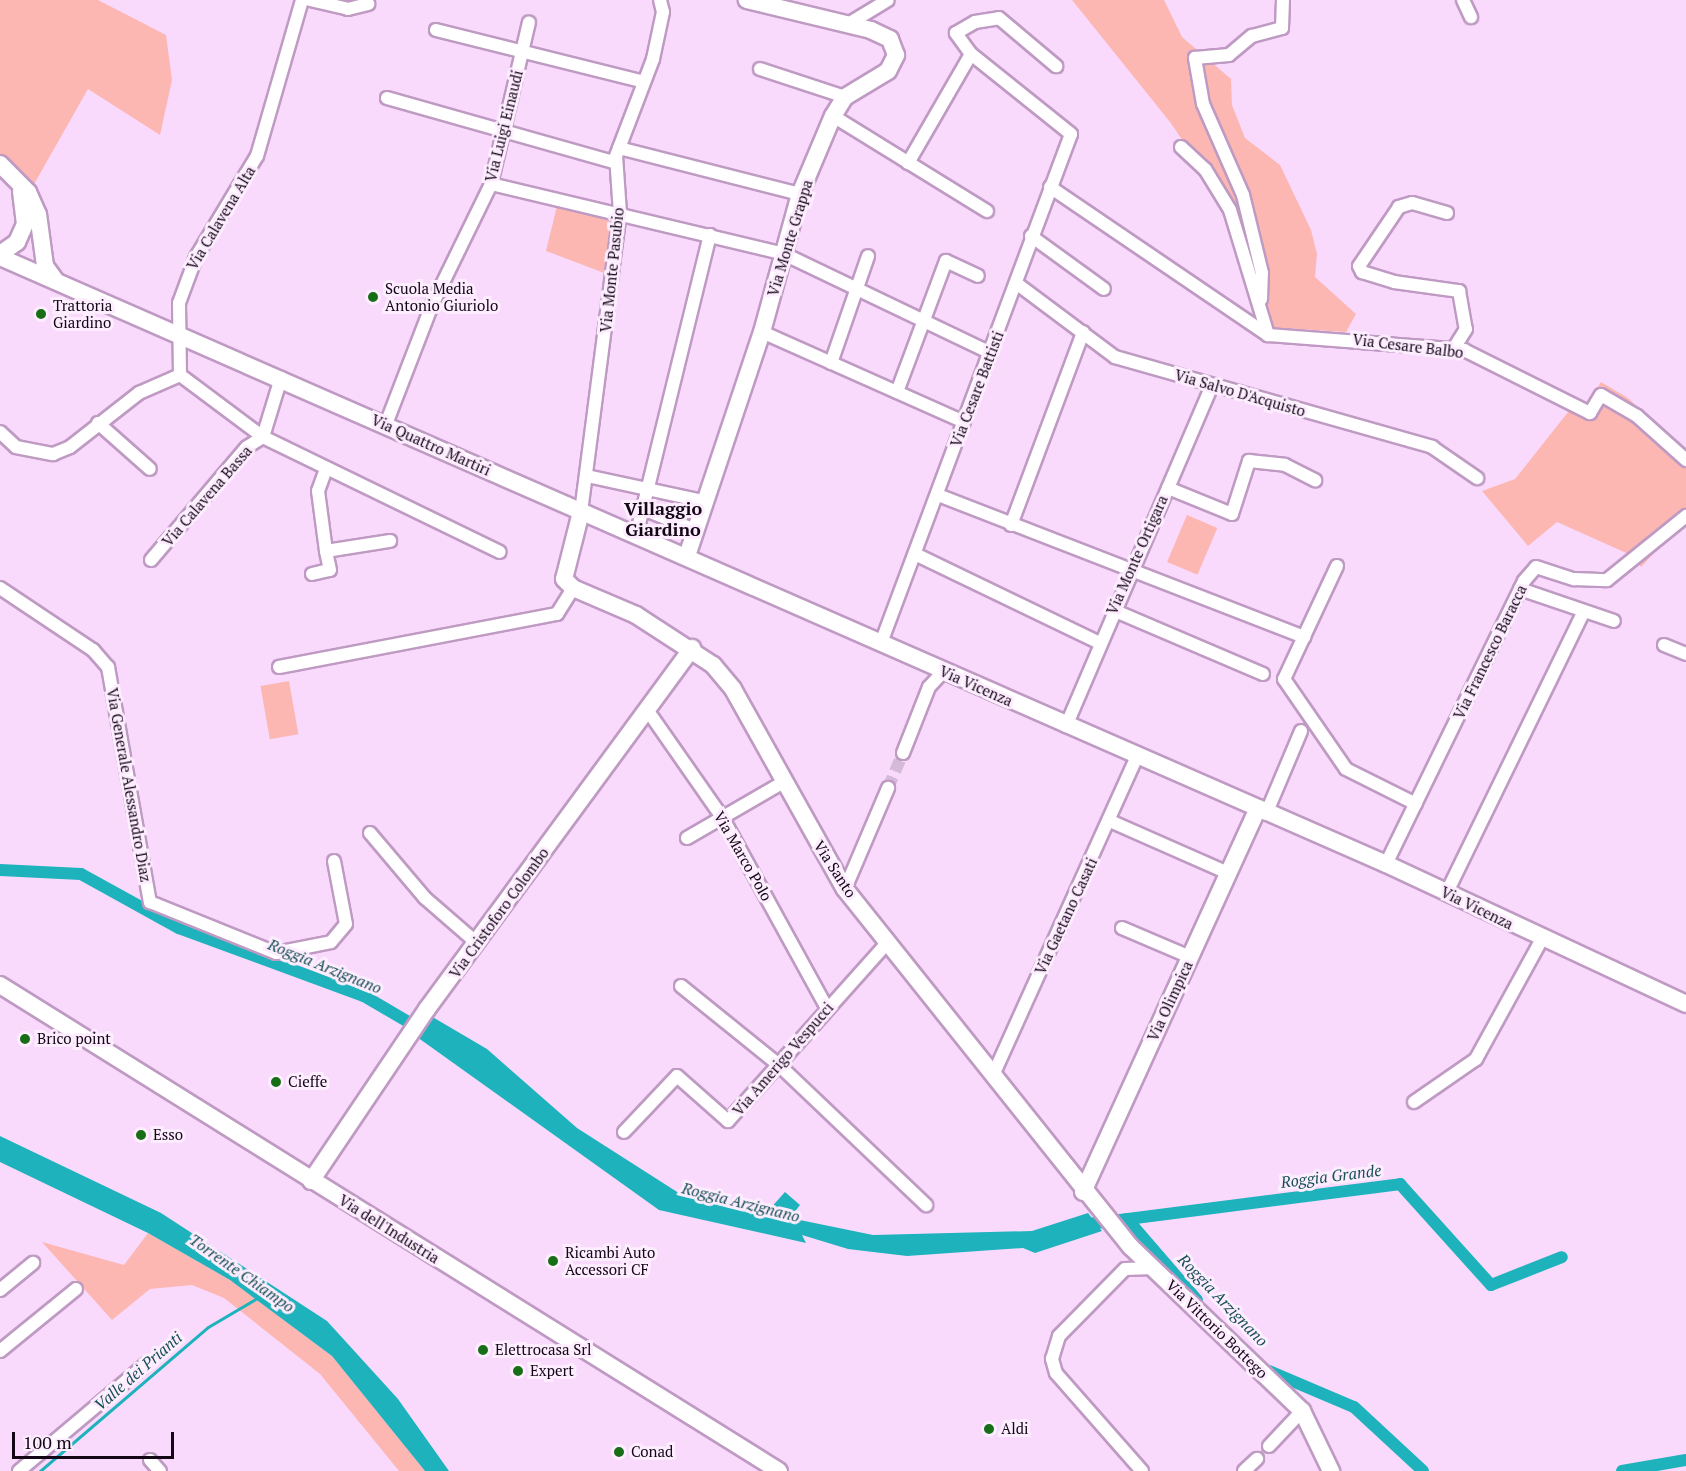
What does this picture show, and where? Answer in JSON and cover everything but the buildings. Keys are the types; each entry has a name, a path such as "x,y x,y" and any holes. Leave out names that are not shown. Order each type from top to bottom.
{"street":[{"name":"Via Calavena Alta","path":"180,334 184,282 257,156 302,0"},
{"path":"310,0 348,9 368,4"},
{"name":"Via Monte Pasubio","path":"581,512 620,213 616,163 619,148 644,82 663,12 660,0"},
{"name":"Via Monte Grappa","path":"687,556 703,501 762,332 800,194 832,116 845,97 888,71 896,56 890,39 850,23 747,0"},
{"path":"850,23 888,0"},
{"path":"1261,299 1262,273 1243,195 1203,104 1195,69 1196,58 1229,55 1245,40 1282,28 1283,0"},
{"path":"1463,0 1471,17"},
{"path":"908,163 971,54 956,33 999,18 1056,66"},
{"name":"Via Luigi Einaudi","path":"386,424 432,305 491,184 529,22"},
{"path":"436,30 644,82"},
{"name":"Via Cesare Battisti","path":"881,644 991,353 1031,236 1071,134 971,54"},
{"path":"760,69 845,97"},
{"path":"387,98 616,163"},
{"path":"832,116 987,211"},
{"path":"1182,147 1205,169 1230,210 1261,299 1268,335"},
{"path":"619,148 800,194"},
{"path":"0,164 15,176 38,214 45,266 55,280"},
{"path":"0,256 17,242 25,224 25,201 15,176"},
{"path":"491,184 620,213 784,255 991,353"},
{"name":"Via Cesare Balbo","path":"1050,187 1268,335 1454,350 1574,402 1590,413 1600,395 1636,416 1686,460"},
{"path":"1447,213 1412,203 1399,207 1359,266 1362,272 1394,282 1459,291 1466,328 1454,350"},
{"path":"636,536 710,235"},
{"path":"1031,236 1104,289"},
{"name":"Via Quattro Martiri","path":"0,256 636,536"},
{"path":"831,363 868,256"},
{"path":"897,392 926,323 946,261 978,276"},
{"name":"Via Salvo D'Acquisto","path":"1016,283 1115,357 1432,447 1476,478"},
{"path":"762,332 964,422"},
{"path":"1011,525 1083,332"},
{"path":"0,431 16,447 53,454 70,447 98,423 159,381 180,375 180,334"},
{"name":"Via Calavena Bassa","path":"151,560 247,447 263,437 180,375"},
{"path":"281,378 263,437 500,552"},
{"name":"Via Monte Ortigara","path":"1066,726 1098,642 1212,386"},
{"path":"98,423 150,469"},
{"path":"1168,488 1232,514 1249,461 1285,465 1315,480"},
{"path":"312,574 330,570 318,491 326,469"},
{"path":"587,476 649,487 703,501"},
{"path":"938,495 1304,637"},
{"path":"643,509 695,530"},
{"path":"279,668 557,614 573,588 564,568 581,512"},
{"name":"Via Francesco Baracca","path":"1386,864 1520,589 1536,567 1574,579 1607,580 1686,516"},
{"name":"Via Vicenza","path":"636,536 687,556 1136,758 1386,864 1542,939 1686,1004"},
{"path":"326,551 390,541"},
{"path":"915,554 1098,642"},
{"path":"1337,566 1284,679 1346,769 1416,804"},
{"name":"Via Generale Alessandro Diaz","path":"0,588 93,650 108,668 150,903 276,953 331,942 346,924 334,861"},
{"name":"Via Santo","path":"573,588 636,615 692,648 733,689 782,783 845,889 994,1073 1083,1192 1131,1248"},
{"path":"1520,589 1582,613 1614,621"},
{"path":"1113,610 1263,674"},
{"path":"1446,894 1582,613"},
{"path":"1664,645 1686,654"},
{"name":"Via Cristoforo Colombo","path":"311,1181 477,943 692,648"},
{"path":"903,753 929,687 942,672"},
{"name":"Via Marco Polo","path":"648,711 722,817 827,1008"},
{"path":"1262,812 1301,731"},
{"name":"Via Gaetano Casati","path":"994,1073 1110,821 1136,758"},
{"path":"687,838 782,783"},
{"path":"845,889 888,788"},
{"name":"Via Olimpica","path":"1083,1192 1228,873 1262,812"},
{"path":"1110,821 1228,873"},
{"path":"370,833 425,898 477,943"},
{"path":"1122,928 1190,957"},
{"path":"1414,1102 1476,1059 1542,939"},
{"name":"Via Amerigo Vespucci","path":"624,1132 677,1076 728,1121 780,1066 827,1008 888,942"},
{"name":"Via dell'Industria","path":"0,985 779,1471"},
{"path":"681,986 780,1066 926,1205"},
{"path":"1131,1248 1125,1269 1059,1336 1052,1359 1056,1373 1142,1471"},
{"name":"Via Vittorio Bottego","path":"1131,1248 1302,1411 1331,1471"},
{"path":"0,1290 33,1263"},
{"path":"1125,1269 1153,1268"},
{"path":"0,1351 76,1290"},
{"path":"19,1471 146,1364"},
{"path":"1269,1446 1302,1411"},
{"path":"1244,1471 1257,1459"},
{"path":"150,1460 160,1471"}],"shaded area":[{"path":"0,0 98,0 166,35 172,80 160,135 88,89 33,186 0,157"},
{"path":"1072,0 1164,0 1182,37 1231,79 1232,105 1245,138 1280,165 1311,230 1317,254 1315,277 1356,314 1346,332 1268,327 1242,244 1213,185 1170,122"},
{"path":"557,206 614,218 607,274 546,251"},
{"path":"1601,382 1628,398 1686,454 1686,519 1641,567 1633,556 1557,522 1528,546 1482,491 1515,479 1572,407 1587,404"},
{"path":"1187,515 1217,528 1197,575 1167,562"},
{"path":"289,681 298,734 270,739 260,686"},
{"path":"148,1233 230,1280 332,1356 425,1471 399,1471 320,1374 224,1298 192,1285 150,1289 112,1320 42,1242 124,1265"}],"water":[{"path":"424,1012 487,1049 577,1128 685,1197 768,1211 785,1192 800,1205 790,1218 873,1235 1032,1231 1088,1213 1102,1231 1035,1253 1023,1248 907,1256 848,1249 802,1235 806,1243 659,1210 410,1032"},
{"name":"Torrente Chiampo","path":"0,1136 161,1213 327,1321 398,1399 449,1471 425,1471 332,1356 230,1280 148,1233 0,1162"}],"waterway":[{"name":"Roggia Arzignano","path":"0,870 81,874 179,928 364,996 422,1030"},
{"name":"Roggia Grande","path":"1081,1225 1400,1184 1491,1285 1562,1257"},
{"name":"Roggia Arzignano","path":"1127,1219 1197,1300"},
{"name":"Valle dei Prianti","path":"40,1471 208,1327 257,1298"},
{"name":"Roggia Arzignano","path":"1269,1371 1354,1407 1423,1471"},
{"name":"Roggia Arzignano","path":"1622,1471 1686,1460"}],"tunnel":[{"path":"888,788 903,753"}],"place":[{"name":"Scuola Media Antonio Giuriolo","path":"373,297"},
{"name":"Trattoria Giardino","path":"41,314"},
{"name":"Brico point","path":"25,1039"},
{"name":"Cieffe","path":"276,1082"},
{"name":"Esso","path":"141,1135"},
{"name":"Ricambi Auto Accessori CF","path":"553,1261"},
{"name":"Elettrocasa Srl","path":"483,1350"},
{"name":"Expert","path":"518,1371"},
{"name":"Aldi","path":"989,1429"},
{"name":"Conad","path":"619,1452"}],"district":[{"name":"Villaggio Giardino","path":"663,519"}]}
